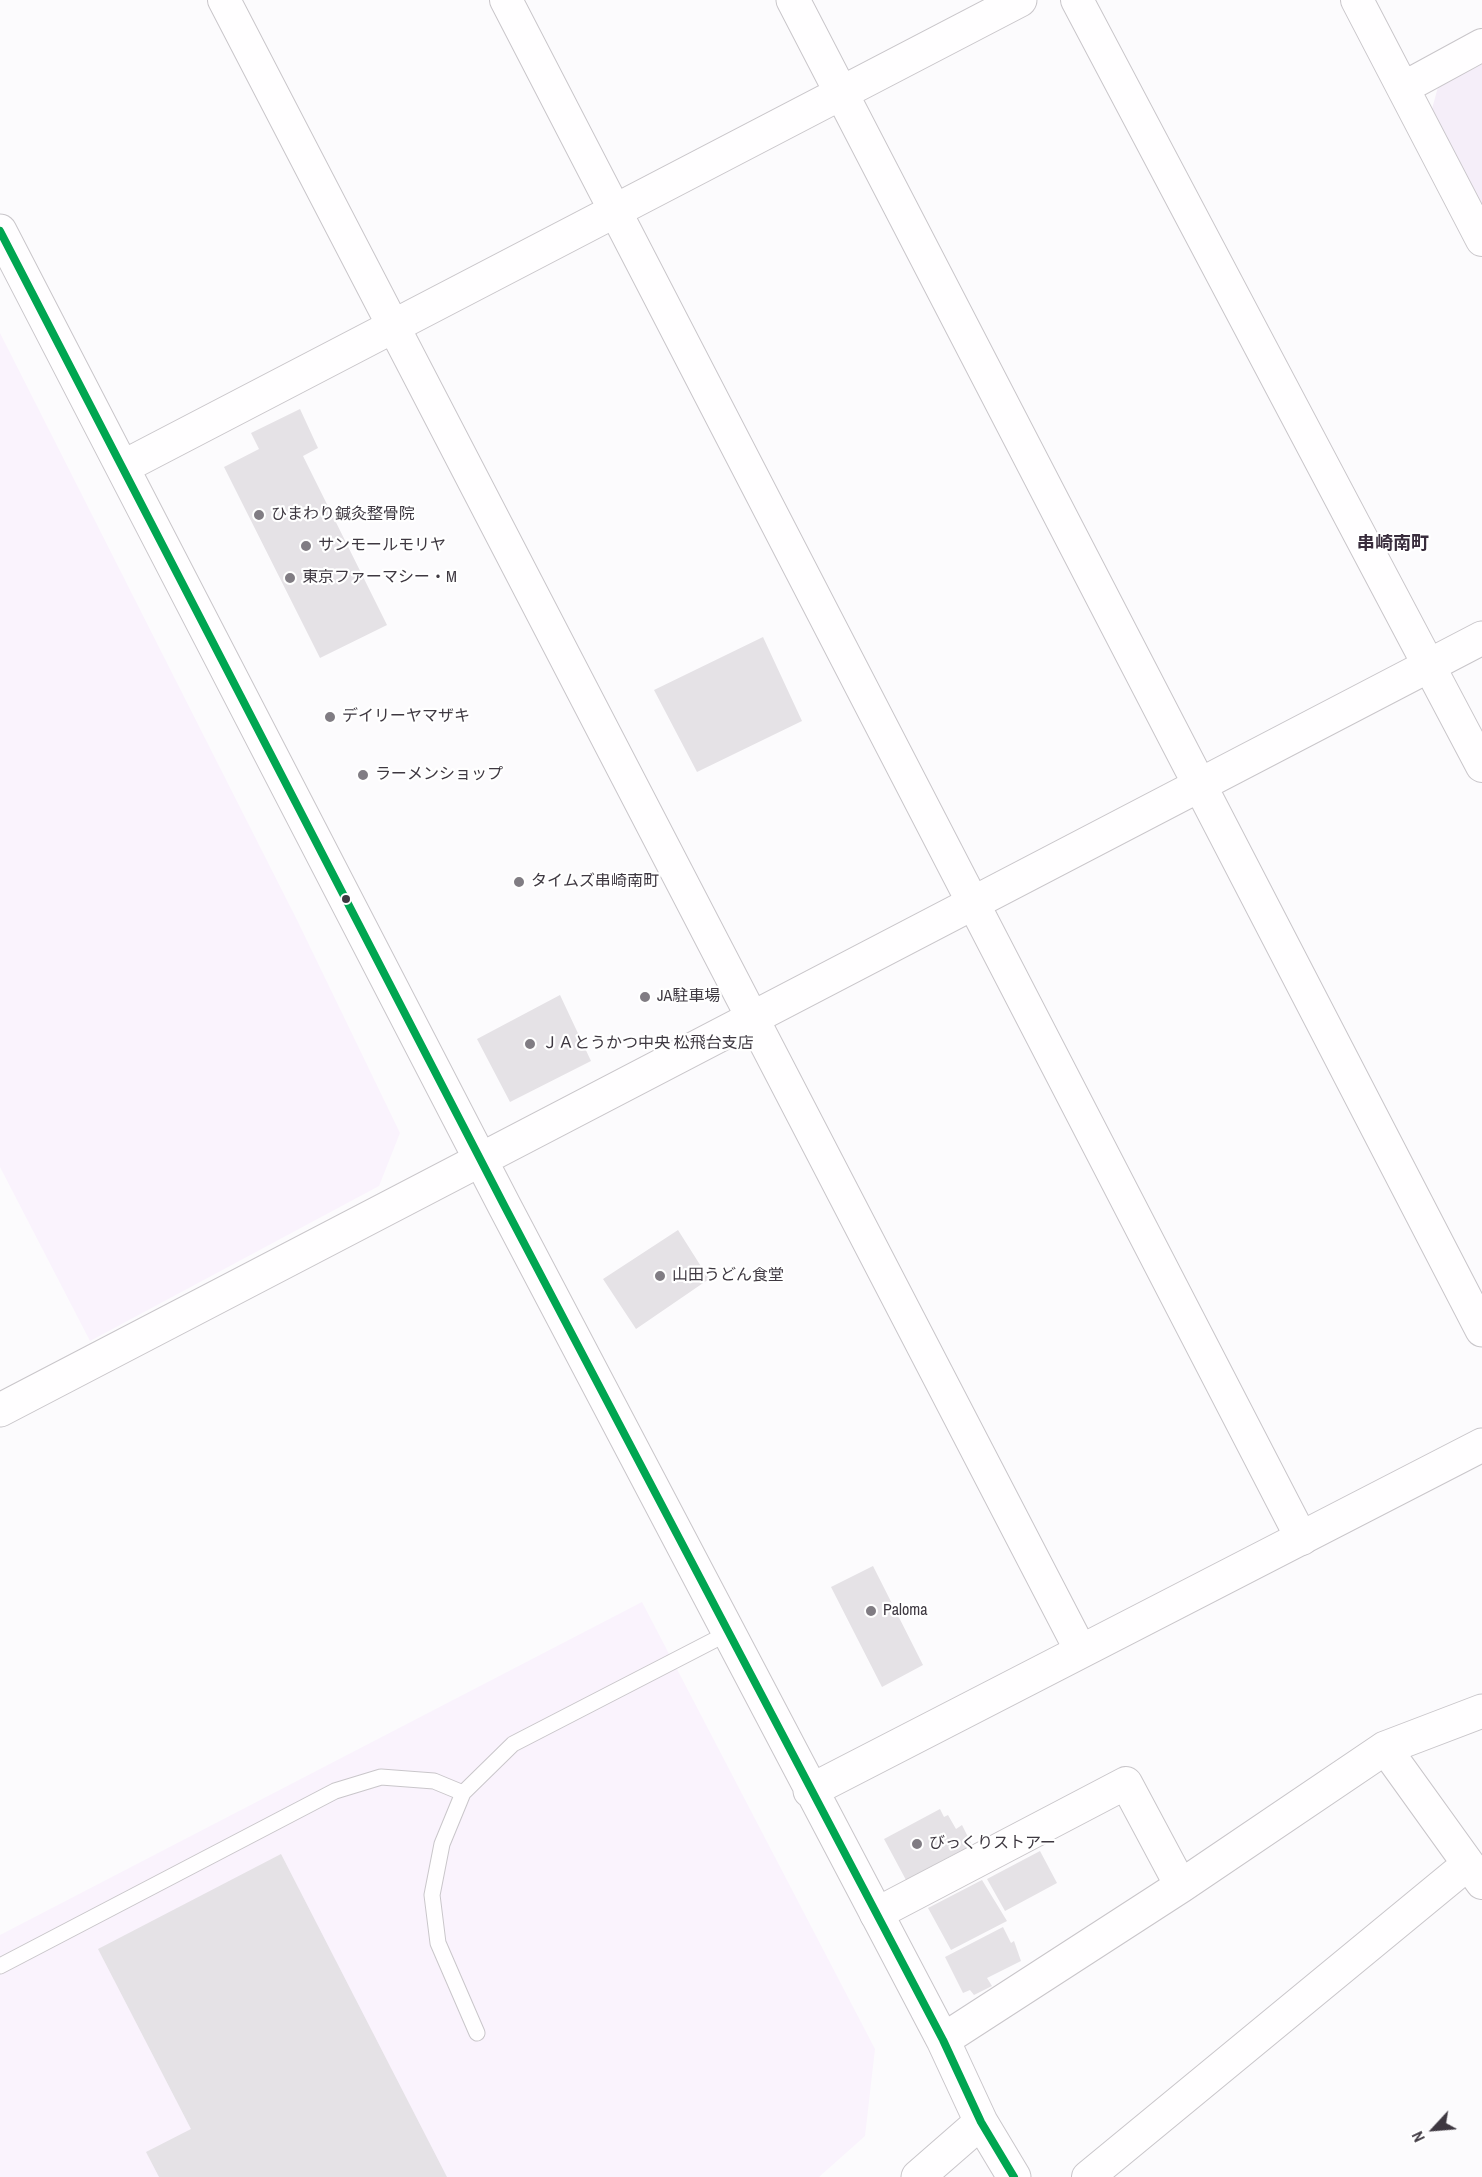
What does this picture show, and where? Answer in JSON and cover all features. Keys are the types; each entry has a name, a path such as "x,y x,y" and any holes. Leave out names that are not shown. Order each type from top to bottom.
{"street":[{"path":"224,0 1081,1651"},
{"path":"506,0 1302,1539"},
{"path":"793,0 1482,1330"},
{"path":"123,467 1020,0"},
{"path":"1077,0 1482,766"},
{"path":"1357,0 1482,240"},
{"path":"1403,88 1482,45"},
{"path":"0,231 810,1791 944,2040 981,2122 1014,2177"},
{"path":"0,1410 1482,638"},
{"path":"810,1791 1482,1445"},
{"path":"944,2040 1181,1886 1385,1748 1482,1711"},
{"path":"1088,2177 1475,1873 1385,1748"},
{"path":"876,1914 1126,1783 1181,1886"},
{"path":"918,2177 981,2122"}],"lane":[{"path":"477,2033 438,1943 432,1895 442,1845 463,1793 513,1744 728,1633"},
{"path":"0,1966 335,1791 381,1777 434,1781 463,1793"}],"shaded area":[{"path":"1482,64 1482,205 1432,109 1438,87"},
{"path":"0,333 297,920 400,1133 379,1186 90,1341 0,1167"},
{"path":"642,1602 875,2049 865,2136 819,2177 0,2177 0,1935"}],"building":[{"name":"サンモールモリヤ","path":"300,409 318,448 303,456 387,625 320,658 224,467 259,449 251,433"},
{"path":"763,637 802,721 697,772 654,690"},
{"path":"560,995 591,1061 510,1102 477,1039"},
{"path":"678,1230 709,1279 636,1329 603,1279"},
{"path":"873,1566 923,1665 882,1687 831,1587"},
{"path":"940,1809 944,1817 948,1815 956,1829 962,1825 973,1847 963,1853 962,1850 906,1880 884,1839"},
{"path":"1040,1851 1057,1883 1005,1911 987,1879"},
{"path":"281,1854 447,2177 159,2177 146,2152 191,2129 98,1949"},
{"path":"982,1880 1007,1921 951,1950 928,1908"},
{"path":"1003,1927 1011,1943 1014,1941 1021,1961 987,1978 992,1986 974,1995 970,1990 963,1993 945,1957"}],"transit line":[{"path":"0,231 505,1207 943,2040 981,2122 1014,2177"}],"place":[{"name":"ひまわり鍼灸整骨院","path":"259,515"},
{"name":"サンモールモリヤ","path":"306,546"},
{"name":"東京ファーマシー・M","path":"290,578"},
{"name":"デイリーヤマザキ","path":"330,717"},
{"name":"ラーメンショップ","path":"363,775"},
{"name":"タイムズ串崎南町","path":"519,882"},
{"name":"JA駐車場","path":"645,997"},
{"name":"ＪＡとうかつ中央 松飛台支店","path":"530,1044"},
{"name":"山田うどん食堂","path":"660,1276"},
{"name":"Paloma","path":"871,1611"},
{"name":"びっくりストアー","path":"917,1844"}],"district":[{"name":"串崎南町","path":"1393,544"}]}
